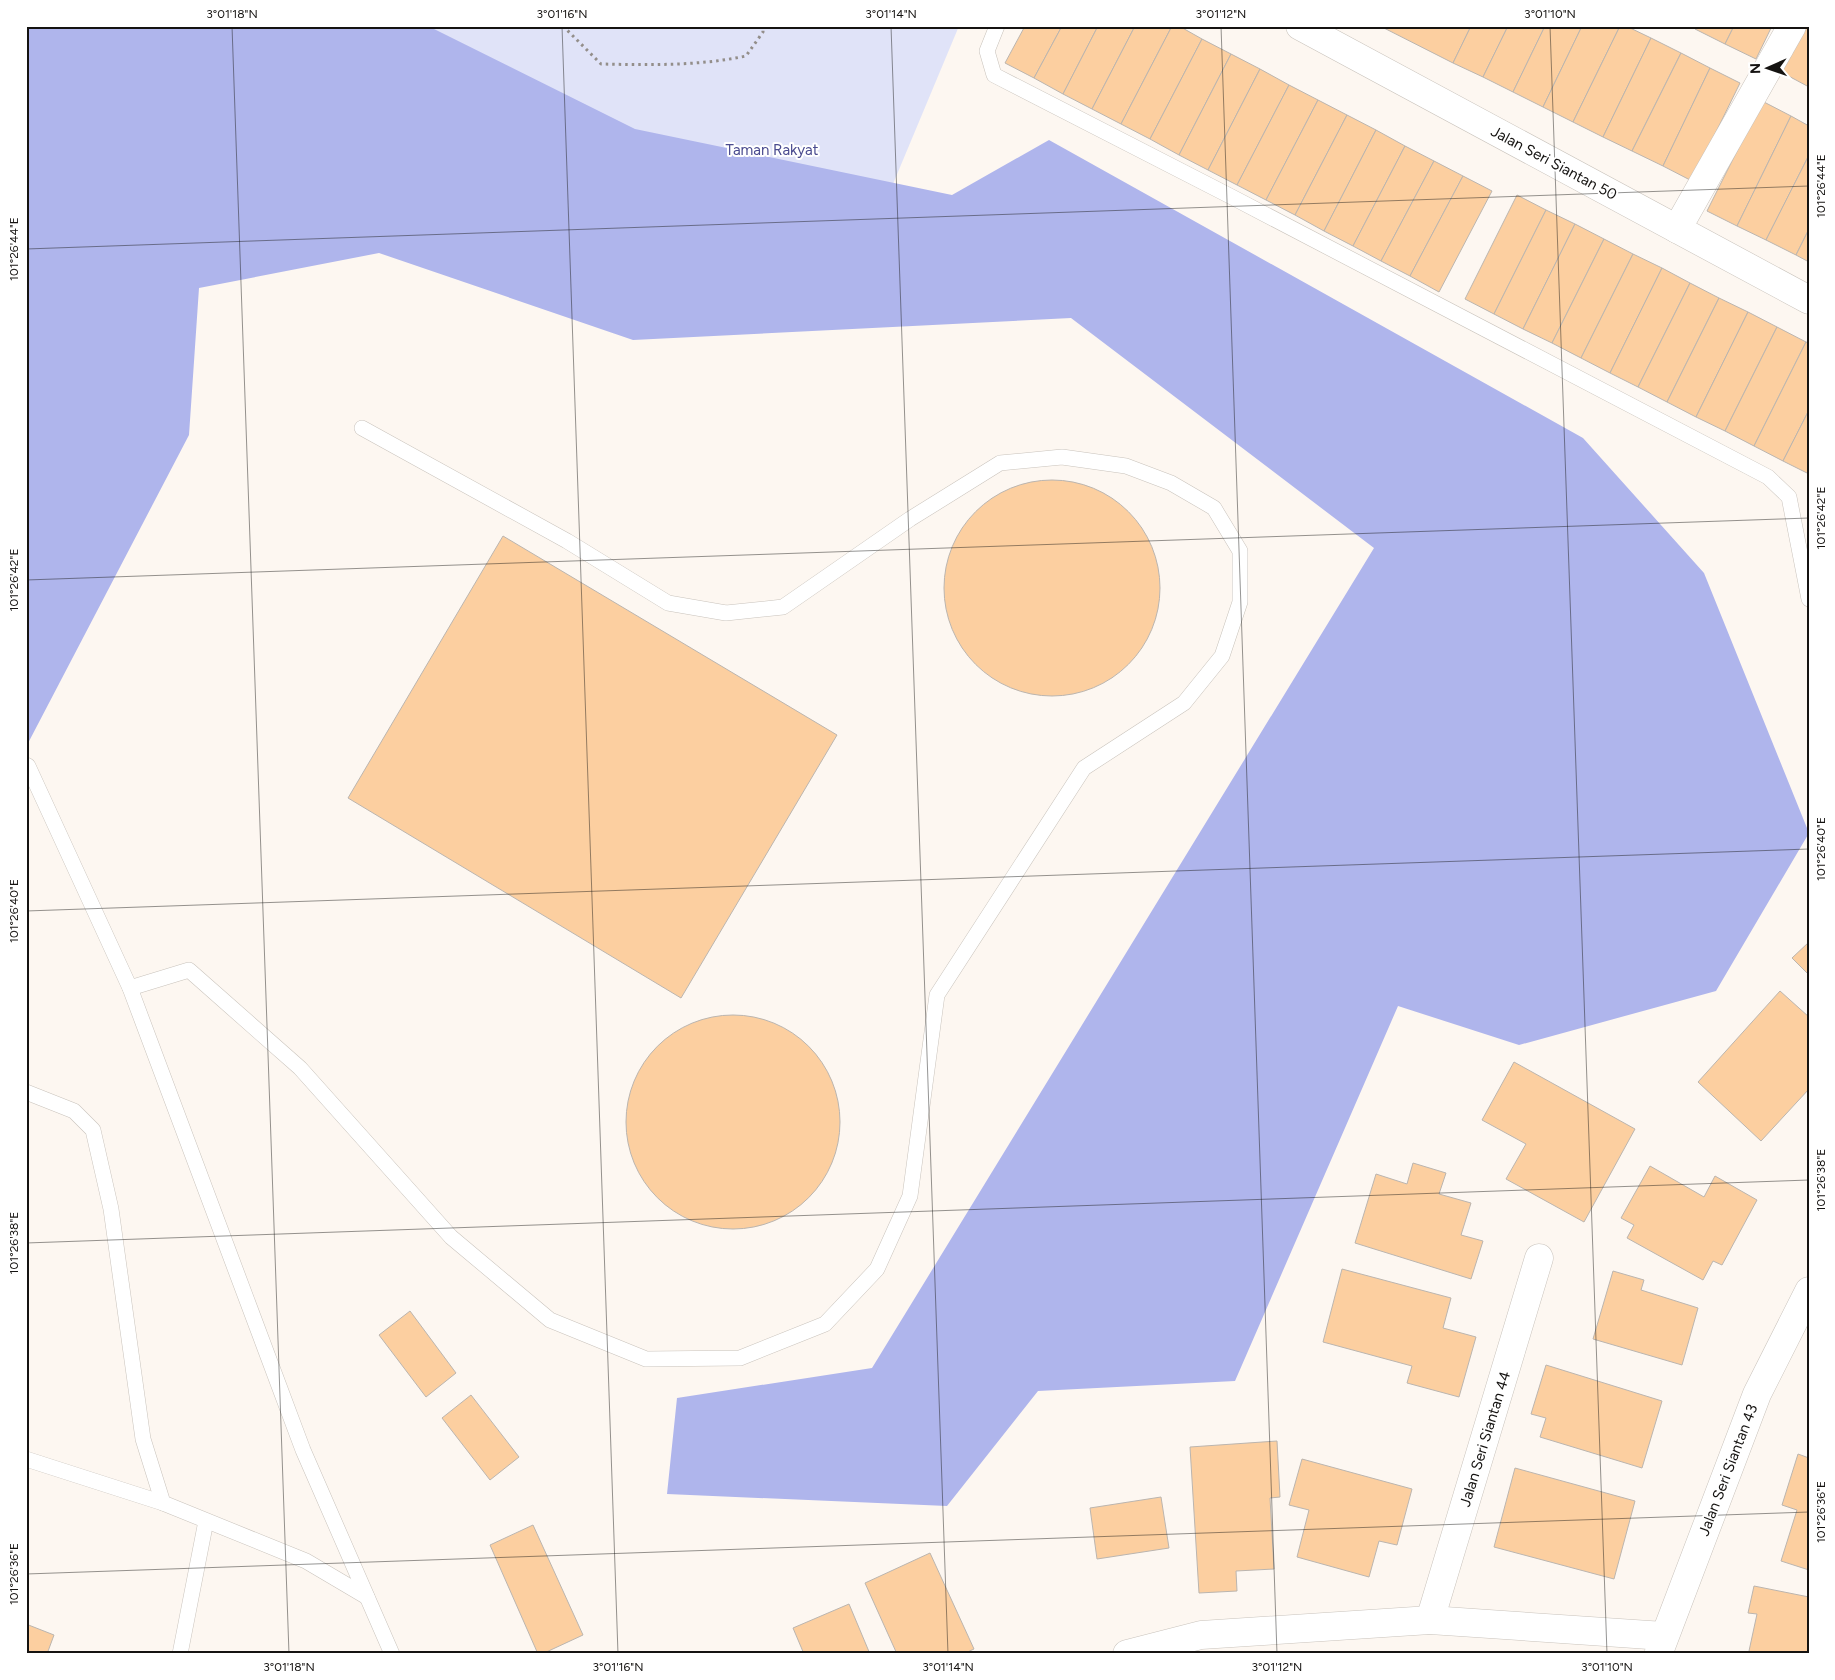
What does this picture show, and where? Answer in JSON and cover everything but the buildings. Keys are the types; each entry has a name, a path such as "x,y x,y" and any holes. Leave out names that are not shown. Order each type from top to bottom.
{"street":[{"name":"Jalan Seri Siantan 50","path":"1300,26 1809,300"},
{"path":"1677,229 1792,26"},
{"name":"Jalan Seri Siantan 44","path":"1430,1620 1540,1258"},
{"name":"Jalan Seri Siantan 43","path":"1661,1645 1757,1394 1809,1291"},
{"path":"1127,1654 1156,1650 1201,1635 1430,1620 1661,1645"}],"lane":[{"path":"997,26 987,51 994,75 1768,477 1789,497 1809,598"},
{"path":"130,988 189,970 300,1068 451,1237 550,1320 646,1359 740,1358 825,1324 877,1269 910,1196 937,995 1084,768 1184,703 1222,656 1240,602 1240,551 1214,508 1171,483 1126,466 1062,457 1000,462 910,519 783,607 726,613 668,603 566,541 362,428"},
{"path":"26,765 130,988 304,1450 392,1654"},
{"path":"26,1092 74,1112 93,1130 110,1208 143,1439 163,1502"},
{"path":"26,1459 163,1502 306,1561 367,1597"},
{"path":"180,1654 206,1521"}],"path":[{"path":"563,26 601,64 633,64 722,61 746,56 763,32 763,26"}],"green space":[{"name":"Taman Rakyat","path":"26,26 959,26 847,294"}],"shaded area":[{"path":"26,26 428,26 635,129 952,195 1049,140 1583,438 1704,573 1809,833 1716,991 1519,1045 1398,1006 1235,1381 1038,1391 947,1506 667,1494 677,1398 872,1368 1374,548 1071,318 633,340 379,253 199,288 189,435 26,747"}]}
